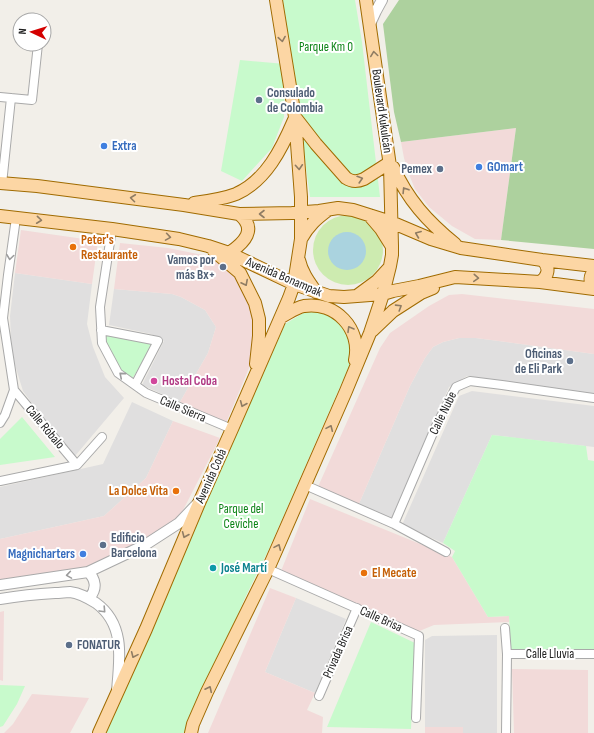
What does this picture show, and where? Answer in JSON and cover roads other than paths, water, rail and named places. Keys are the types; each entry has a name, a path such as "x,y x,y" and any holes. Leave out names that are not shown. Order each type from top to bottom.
{"main road":[{"path":"276,0 295,117 301,212"},
{"name":"Boulevard Kukulcán","path":"366,0 389,161 392,246"},
{"path":"295,117 316,144 346,178 351,181 364,179 389,161 398,179 422,214 460,248"},
{"path":"184,205 226,197 237,194 247,188 258,179 274,160 295,117"},
{"path":"1,184 37,186 184,205 239,214 319,211 338,208 353,210 391,222 431,239 460,248 594,266"},
{"path":"301,239 307,228 328,210"},
{"name":"Avenida Cobá","path":"99,733 146,629 294,284 301,239 301,212"},
{"path":"229,253 239,246 246,238 248,232 248,227 244,218 239,214"},
{"path":"191,730 207,692 268,569 351,380 370,333 383,294 390,266 392,246 381,229 368,214"},
{"name":"Avenida Bonampak","path":"0,216 112,228 179,239 208,246 229,253 294,284 329,296 344,297 383,294 455,277 594,287"},
{"path":"208,246 240,273 255,303 259,319 259,336 254,378"},
{"path":"298,259 304,276 316,292"},
{"path":"540,282 545,278 548,272 547,265 542,260"},
{"path":"356,296 377,281 390,266"},
{"path":"594,271 590,276 594,287"},
{"path":"370,333 393,311 421,293 455,277"},
{"path":"281,317 297,308 305,306 325,308 336,312 352,330 356,341 356,355 351,380"}],"street":[{"path":"370,24 382,0"},
{"path":"0,97 32,100 37,52"},
{"path":"1,184 11,98"},
{"name":"Calle Róbalo","path":"0,423 5,415 14,390 3,318 16,218"},
{"name":"Calle Sierra","path":"112,228 100,306 102,343 118,373 146,393 232,429"},
{"path":"101,330 158,342 135,385"},
{"name":"Calle Nube","path":"394,524 436,426 456,387 470,381 594,398"},
{"name":"Calle Róbalo","path":"0,481 77,465 14,390"},
{"path":"77,465 102,437"},
{"path":"305,485 394,524 446,552"},
{"path":"0,585 88,572 145,545 179,523 199,503"},
{"name":"Calle Brisa","path":"268,569 419,636 416,718"},
{"path":"88,572 93,578 95,587 90,597 88,597"},
{"path":"0,599 42,593 70,592 88,597 102,608 113,622 118,636 120,655 116,694"},
{"name":"Privada Brisa","path":"319,696 357,608"},
{"name":"Calle Lluvia","path":"505,628 507,654 506,733"},
{"name":"Calle Lluvia","path":"507,654 594,654"}],"water":[{"path":"347,232 357,235 363,241 366,251 363,261 357,267 347,270 337,267 331,261 328,251 331,241 337,235"}],"place":[{"name":"Consulado de Colombia","path":"259,100"},
{"name":"Extra","path":"104,146"},
{"name":"GOmart","path":"479,167"},
{"name":"Pemex","path":"440,169"},
{"name":"Peter's Restaurante","path":"73,247"},
{"name":"Vamos por más Bx+","path":"223,267"},
{"name":"Oficinas de Eli Park","path":"570,361"},
{"name":"Hostal Coba","path":"154,381"},
{"name":"La Dolce Vita","path":"176,491"},
{"name":"Edificio Barcelona","path":"103,545"},
{"name":"Magnicharters","path":"83,554"},
{"name":"José Martí","path":"213,568"},
{"name":"El Mecate","path":"364,573"},
{"name":"FONATUR","path":"69,645"}],"park label":[{"name":"Parque Km 0","path":"326,47"},
{"name":"Parque del Ceviche","path":"241,516"}]}
